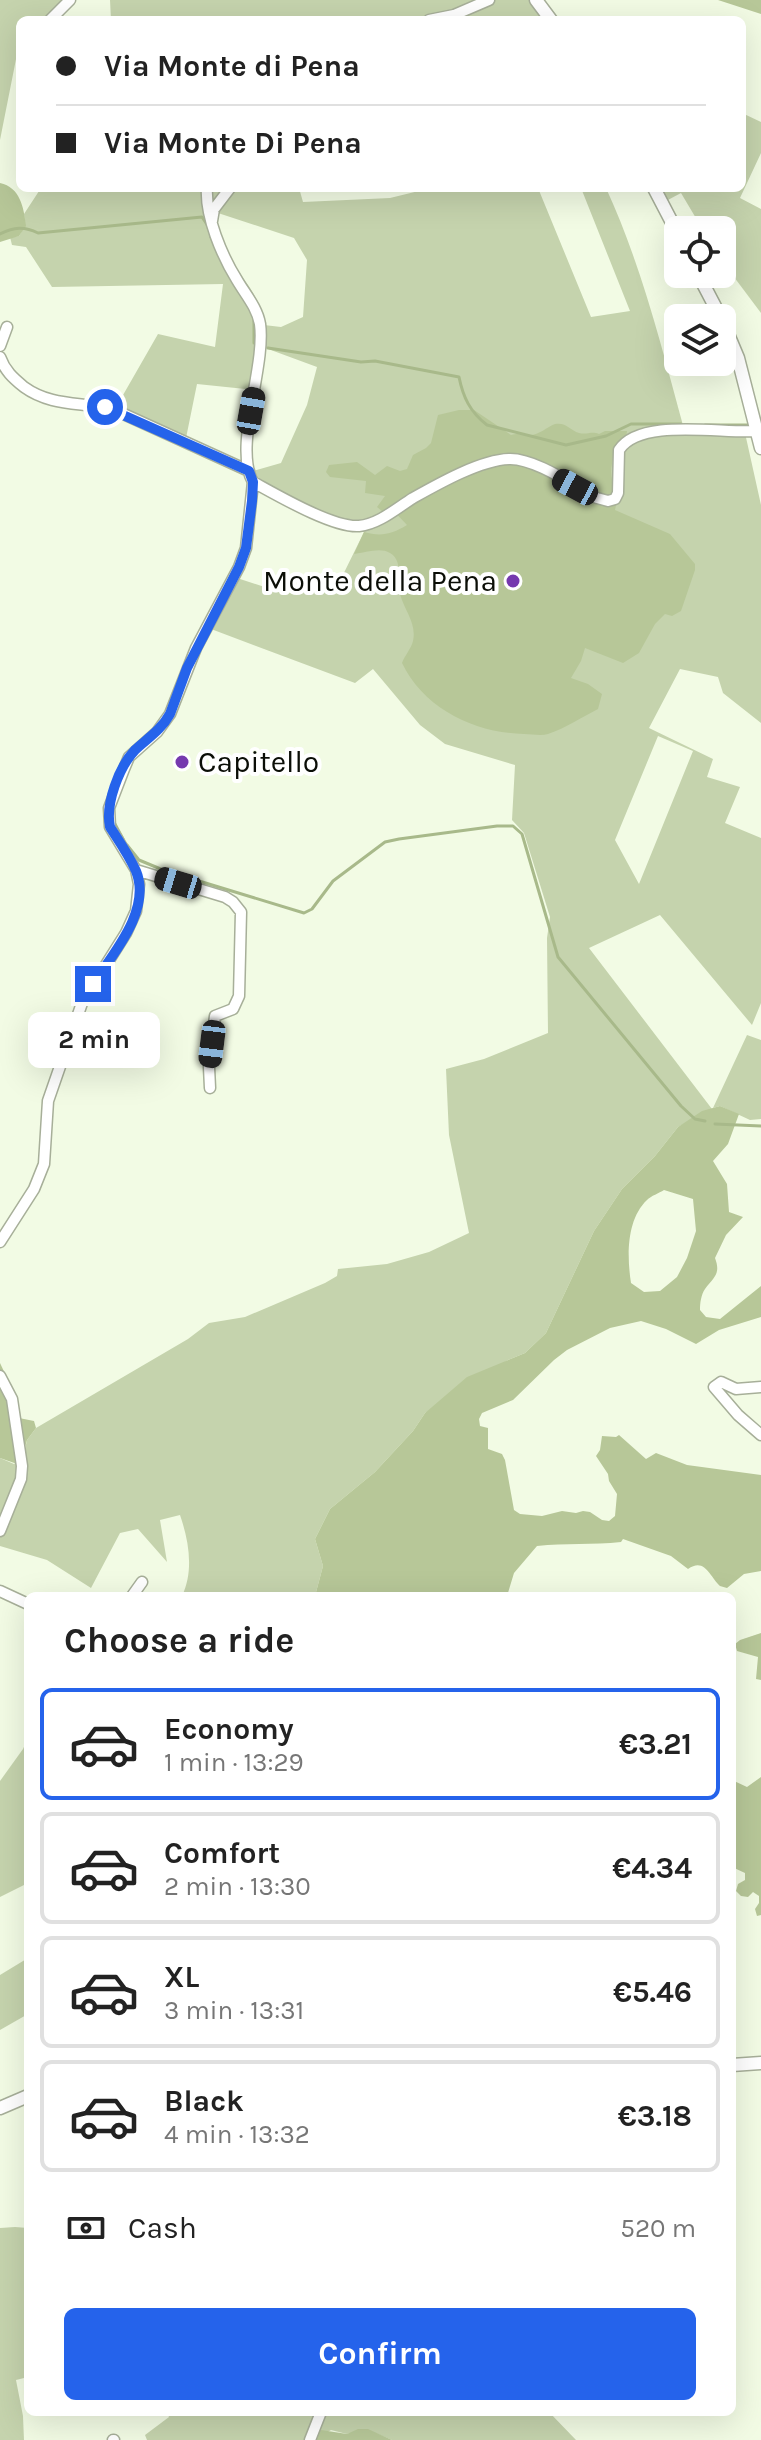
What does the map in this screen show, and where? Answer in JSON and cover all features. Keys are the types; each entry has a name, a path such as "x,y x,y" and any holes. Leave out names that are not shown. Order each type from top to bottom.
{"street":[{"path":"54,16 70,0"},
{"path":"449,16 489,0"},
{"path":"0,1242 34,1189 44,1164 48,1101 82,1003 126,933 136,911 139,884 136,870 108,819 113,795 129,757 164,724 170,714 196,648 246,548 253,482 249,471 247,429 258,365 260,323 235,278 206,208 207,192"},
{"path":"212,222 214,209 227,192"},
{"path":"656,192 669,216"},
{"path":"0,346 7,327"},
{"path":"736,353 761,448"},
{"path":"0,357 12,377 34,394 46,399 117,411 249,471"},
{"path":"253,482 335,522 360,526 384,517 413,498 471,470 509,459 541,468 608,501 615,499 618,493 619,450 622,444 643,433 670,430 757,431"},
{"path":"136,870 225,897 241,912 239,996 233,1009 215,1016 209,1067 210,1088"},
{"path":"0,1376 12,1399 22,1466 21,1479 0,1531"},
{"path":"761,1387 736,1389 721,1382 714,1387 738,1415 761,1435"},
{"path":"135,1592 142,1582"},
{"path":"0,1591 24,1602"},
{"path":"736,2065 761,2063"},
{"path":"0,2108 24,2098"},
{"path":"310,2440 319,2416"}],"green space":[{"path":"0,0 67,0 50,16 16,16 16,59 0,140"},
{"path":"110,0 543,0 554,16 111,16"},
{"path":"718,0 761,0 761,14"},
{"path":"746,115 761,122 761,153 746,185"},
{"path":"0,183 16,194 26,226 19,236 0,242"},
{"path":"38,192 300,192 303,202 390,198 415,192 540,192 591,317 630,311 583,192 608,192 640,276 664,355 664,376 670,376 684,429 745,433 761,505 761,723 723,693 718,677 680,669 649,728 713,759 707,777 740,787 725,823 761,838 761,1003 752,1025 660,915 589,948 712,1109 678,1127 622,1189 594,1231 546,1333 525,1353 508,1360 425,1413 413,1431 375,1472 330,1509 315,1539 323,1566 316,1592 184,1592 189,1556 180,1515 160,1520 167,1562 138,1529 120,1533 91,1588 47,1560 0,1546 0,1458 14,1464 24,1454 27,1440 36,1428 188,1339 209,1323 245,1317 325,1283 337,1276 338,1269 387,1264 429,1252 469,1233 449,1135 446,1069 484,1059 548,1033 547,938 550,917 524,833 512,820 515,765 445,744 420,725 373,669 355,683 211,629 237,578 286,594 314,585 336,589 364,532 247,490 246,473 281,463 307,405 317,367 260,346 255,390 197,384 186,438 115,409 158,334 215,347 223,284 52,287 26,247 12,245 10,237 19,236 25,226 24,214","holes":["218,213 294,238 307,260 303,317 281,327 264,325 256,297 223,244 218,229","658,736 693,751 639,884 615,840"]},
{"path":"662,192 743,192 740,198 761,209 761,313 736,280 736,216 695,216 681,193 666,201"},
{"path":"474,410 511,435 533,435 555,424 582,433 627,431 612,463 612,479 619,491 615,510 670,534 695,564 681,611 672,616 665,614 655,624 639,653 623,663 585,648 571,678 588,684 602,694 598,709 548,734 506,733 487,729 453,715 423,693 402,663 414,634 400,594 397,561 382,550 354,554 364,532 386,534 407,525 390,507 383,512 377,507 385,496 365,493 366,481 330,477 326,472 329,465 357,462 375,475 387,466 400,471 407,469 413,455 431,443 438,415"},
{"path":"747,1035 761,1040 761,1119 750,1120 720,1106 713,1108"},
{"path":"720,1106 739,1114 728,1144 713,1161 727,1184 729,1212 743,1217 726,1235 715,1258 717,1272 705,1289 700,1310 706,1317 720,1319 761,1286 761,1317 719,1330 696,1344 641,1321 610,1328 567,1350 513,1400 482,1413 480,1426 488,1428 488,1449 502,1454 505,1460 514,1510 520,1514 542,1516 562,1511 583,1511 609,1521 615,1516 617,1494 596,1456 602,1436 619,1435 646,1459 656,1453 687,1465 761,1475 761,1571 744,1574 727,1588 720,1586 699,1565 688,1569 671,1556 623,1539 610,1543 537,1546 514,1573 508,1592 316,1592 323,1566 315,1539 330,1509 375,1472 413,1431 425,1413 467,1377 525,1353 546,1333 594,1231 622,1189 678,1127 702,1111","holes":["664,1190 693,1199 696,1231 677,1277 660,1291 644,1292 631,1283 629,1251 632,1228 647,1200"]},
{"path":"0,1363 16,1397 19,1418 34,1421 36,1428 27,1440 20,1465 0,1458"},
{"path":"761,1633 761,1680 756,1679 758,1657 737,1651 736,1643"},
{"path":"24,1747 24,1885 0,1897 0,1781"},
{"path":"761,1777 761,1915 757,1916 755,1909 759,1896 753,1892 748,1897 741,1896 736,1891 738,1884 745,1880 745,1873 736,1869 736,1782 747,1787"},
{"path":"24,1960 24,2016 0,2030 0,1975"},
{"path":"0,2228 24,2228 24,2378 16,2380 24,2440 0,2440"},
{"path":"553,2416 576,2440 392,2440 368,2430 347,2434 331,2430 314,2440 147,2440 145,2435 169,2417"},
{"path":"368,2429 392,2440 314,2440 314,2435 321,2430 347,2434"}],"waterway":[{"path":"0,234 19,228 38,233 202,217 208,226"},
{"path":"211,237 230,277"},
{"path":"254,318 254,343"},
{"path":"268,348 361,362 375,361 459,377 468,404 487,425 566,445 606,436 631,424 681,424"},
{"path":"705,425 749,425"},
{"path":"115,824 123,839"},
{"path":"127,845 139,860 163,870 304,913 312,909 333,881 385,842 513,826 522,834 558,957 681,1106 695,1119 705,1121"},
{"path":"715,1124 761,1126"}],"place":[{"name":"Monte della Pena","path":"513,581"},
{"name":"Capitello","path":"182,762"}],"route":[{"path":"93,984 126,933 139,898 136,870 110,827 109,808 113,795 129,757 157,732 170,714 196,648 239,567 246,548 253,482 249,471 105,407"}]}
